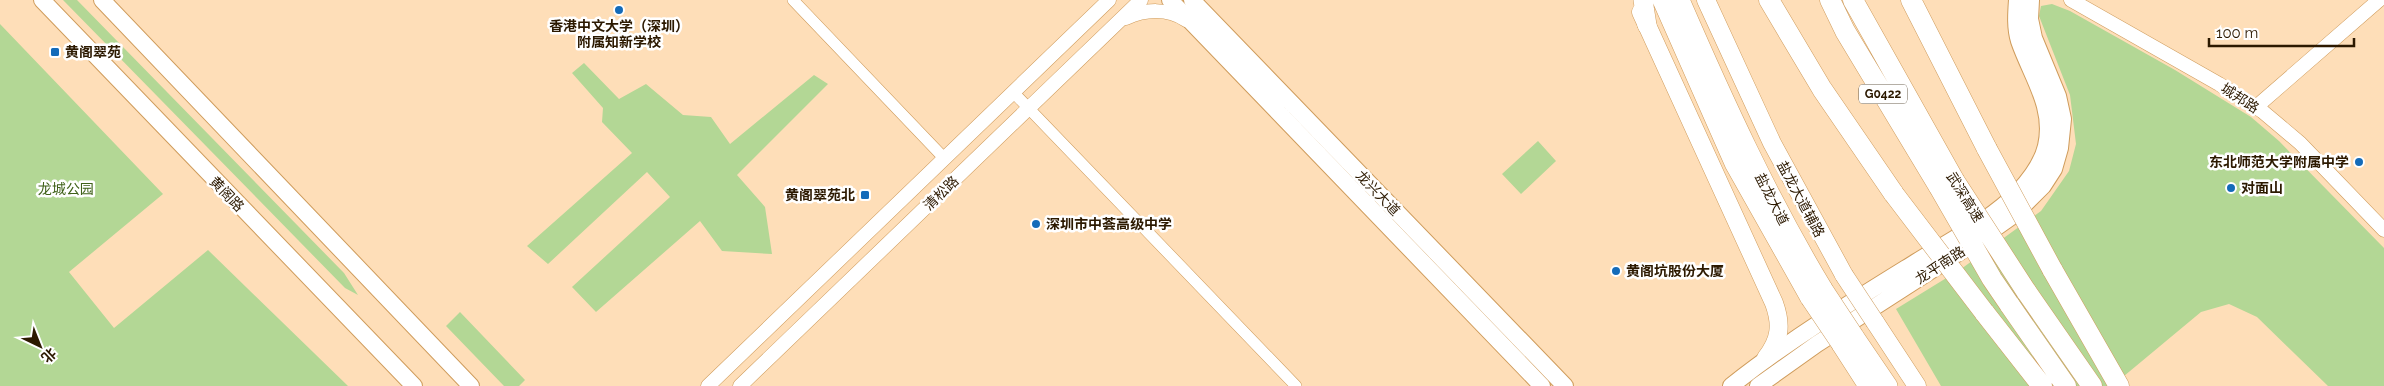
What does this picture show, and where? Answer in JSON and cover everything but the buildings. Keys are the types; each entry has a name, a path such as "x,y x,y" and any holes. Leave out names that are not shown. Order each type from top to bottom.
{"highway":[{"path":"1643,0 1647,24"},
{"name":"盐龙大道","path":"1662,0 1734,163 1847,340 1888,386"},
{"path":"1769,0 1822,89 1894,194 2042,386"},
{"name":"武深高速","path":"1830,0 1845,31 1947,184 2026,291 2087,379"},
{"name":"武深高速","path":"1853,0 1947,184 1992,280 2065,385"},
{"path":"1912,0 1987,150 2119,386"},
{"name":"盐龙大道","path":"1683,5 1720,94 1816,294"},
{"name":"盐龙大道","path":"1847,340 1868,386"}],"main road":[{"name":"黄阁路","path":"42,0 414,386"},
{"path":"102,0 471,386"},
{"name":"龙兴大道","path":"1170,0 1542,386"},
{"name":"龙兴大道","path":"1192,0 1565,386"},
{"path":"1636,0 1777,309 1780,327 1779,337 1766,358"},
{"name":"盐龙大道辅路","path":"1706,0 1772,143 1844,275 1917,386"},
{"name":"龙平南路","path":"1731,386 1766,358 1809,329 1972,227 2004,204 2031,177 2046,145 2048,120 2043,96 2019,40 2015,17 2017,0"},
{"name":"龙平南路","path":"1758,386 1817,344 2007,220 2030,201 2054,169 2060,148 2062,118 2058,96 2034,38 2030,19 2031,0"}],"street":[{"path":"793,0 944,158"},
{"name":"清松路","path":"740,386 1141,0"},
{"path":"1203,0 1214,23"},
{"name":"城邦路","path":"2071,0 2256,108 2300,143 2384,230"},
{"path":"2256,108 2379,0"},
{"name":"清松路","path":"708,386 1104,3"},
{"path":"1120,20 1138,14 1158,11 1181,16 1192,23"},
{"path":"1013,92 1296,386"}],"green space":[{"path":"63,0 77,0 344,273 358,295 345,288"},
{"path":"2052,4 2070,11 2175,70 2251,117 2279,141 2384,248 2384,386 2328,386 2257,317 2229,304 2201,312 2112,386 1941,386 1896,309 1961,269 2041,211 2069,171 2076,144 2070,95 2039,16 2041,6"},
{"name":"龙城公园","path":"0,24 163,194 69,272 114,328 208,250 348,386 0,386"},
{"path":"584,63 619,99 646,84 683,115 711,117 730,144 814,75 828,84 737,175 765,207 772,254 722,251 700,221 596,312 572,287 670,197 647,172 548,264 527,246 632,153 602,122 603,108 572,73"},
{"path":"1538,141 1556,161 1521,194 1502,174"},
{"path":"460,312 525,380 519,386 504,386 446,326"}],"place":[{"name":"香港中文大学（深圳） 附属知新学校","path":"619,10"},
{"name":"黄阁翠苑","path":"55,52"},
{"name":"东北师范大学附属中学","path":"2359,162"},
{"name":"对面山","path":"2231,188"},
{"name":"黄阁翠苑北","path":"865,195"},
{"name":"深圳市中荟高级中学","path":"1036,224"},
{"name":"黄阁坑股份大厦","path":"1616,271"}]}
